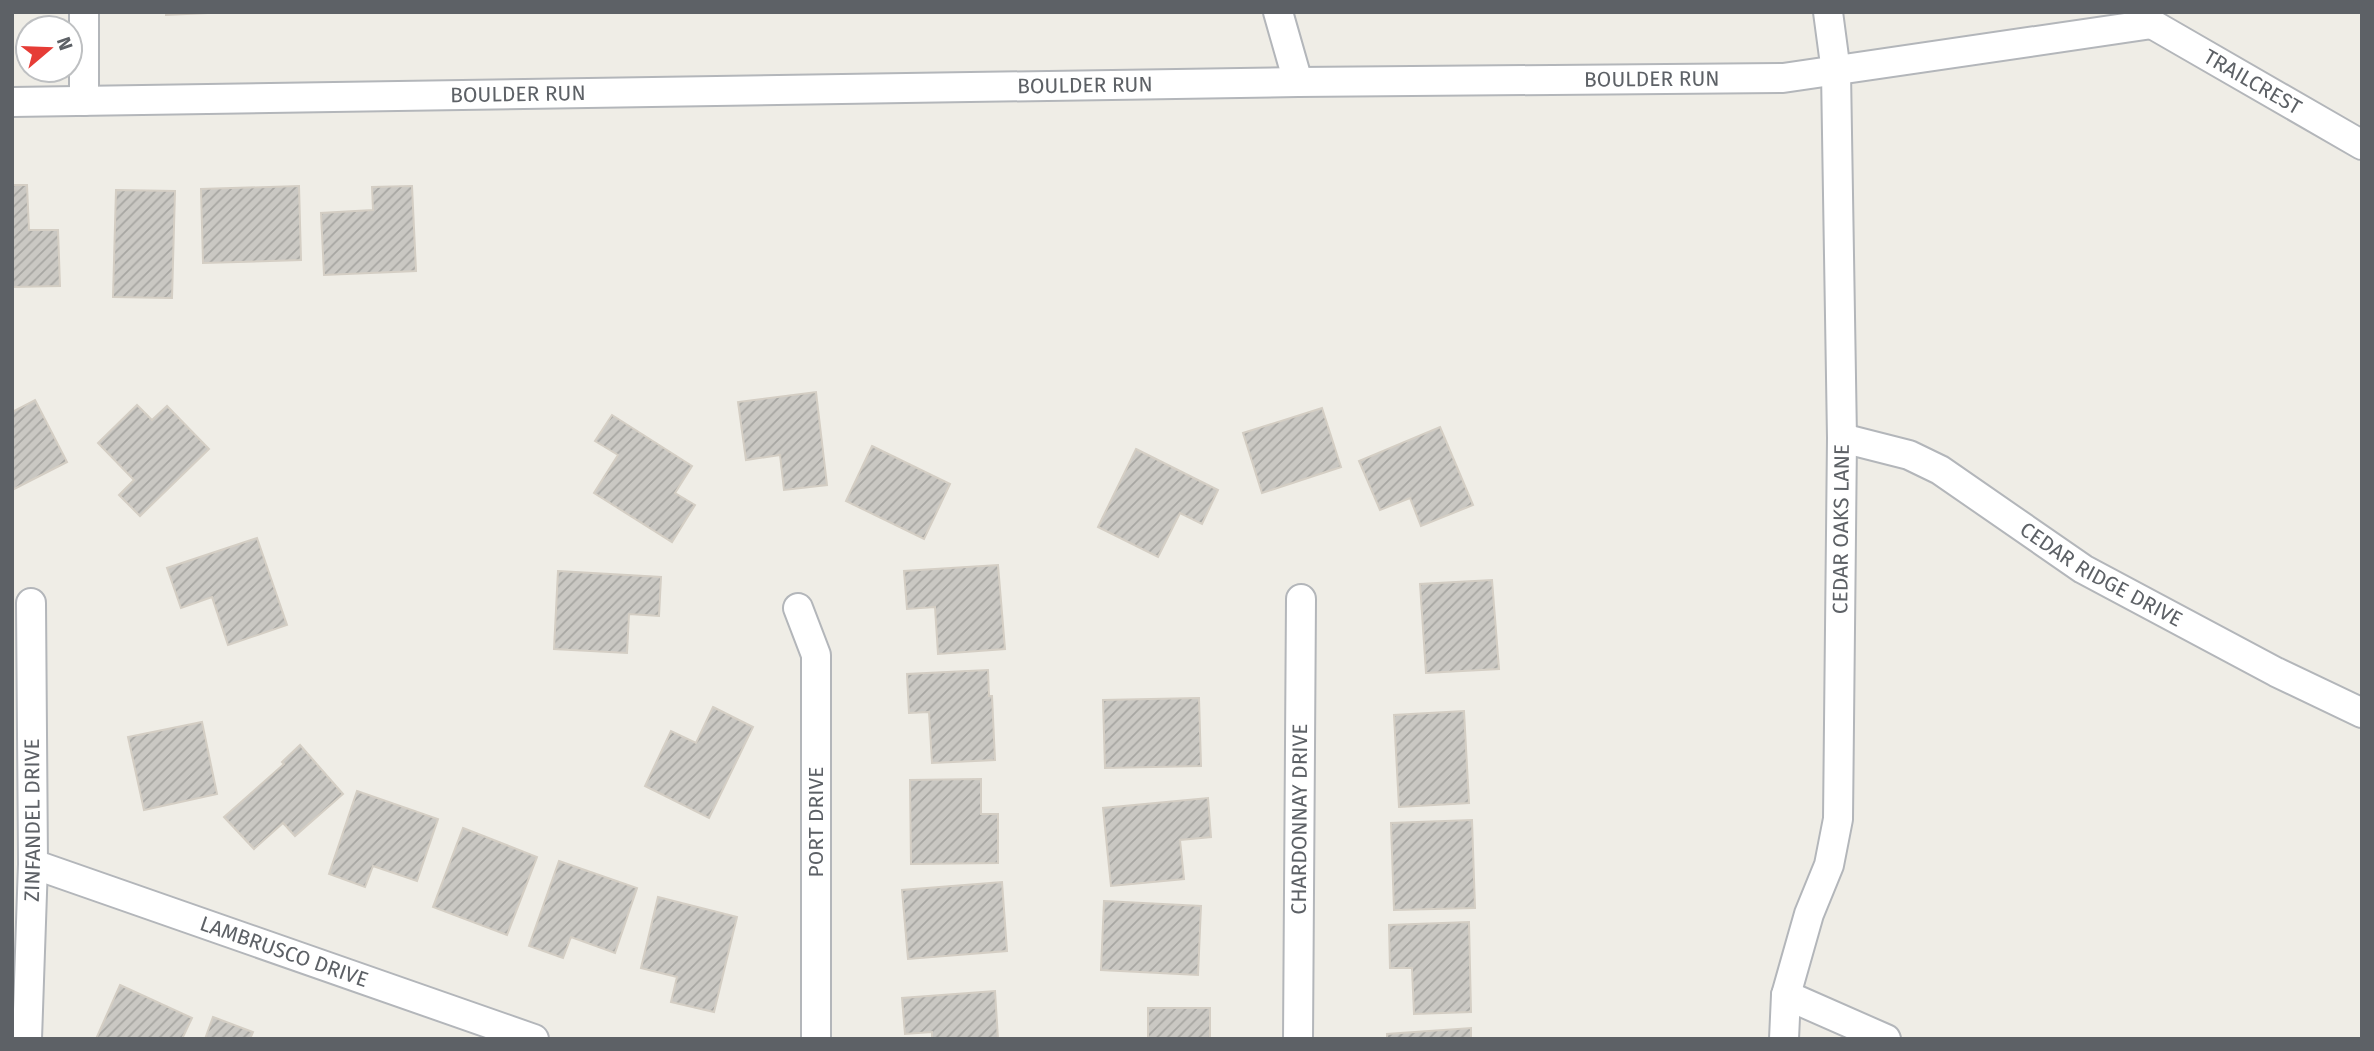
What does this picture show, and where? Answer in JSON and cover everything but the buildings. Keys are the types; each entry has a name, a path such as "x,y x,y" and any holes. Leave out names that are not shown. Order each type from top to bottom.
{"street":[{"path":"84,12 84,101"},
{"path":"1278,12 1298,82"},
{"name":"CEDAR OAKS LANE","path":"1784,1039 1786,995 1809,914 1829,865 1838,819 1842,438 1836,72 1828,12"},
{"name":"BOULDER RUN","path":"12,102 1298,82 1783,78 1836,72 2152,18"},
{"name":"TRAILCREST","path":"2152,18 2362,145"},
{"name":"CEDAR RIDGE DRIVE","path":"1842,438 1909,455 1940,470 2083,569 2276,672 2362,713"},
{"name":"CHARDONNAY DRIVE","path":"1297,1039 1301,599"},
{"name":"ZINFANDEL DRIVE","path":"27,1039 33,864 31,603"},
{"name":"PORT DRIVE","path":"798,608 816,655 816,1039"},
{"name":"LAMBRUSCO DRIVE","path":"33,864 534,1039"},
{"path":"1786,995 1886,1039"}]}
